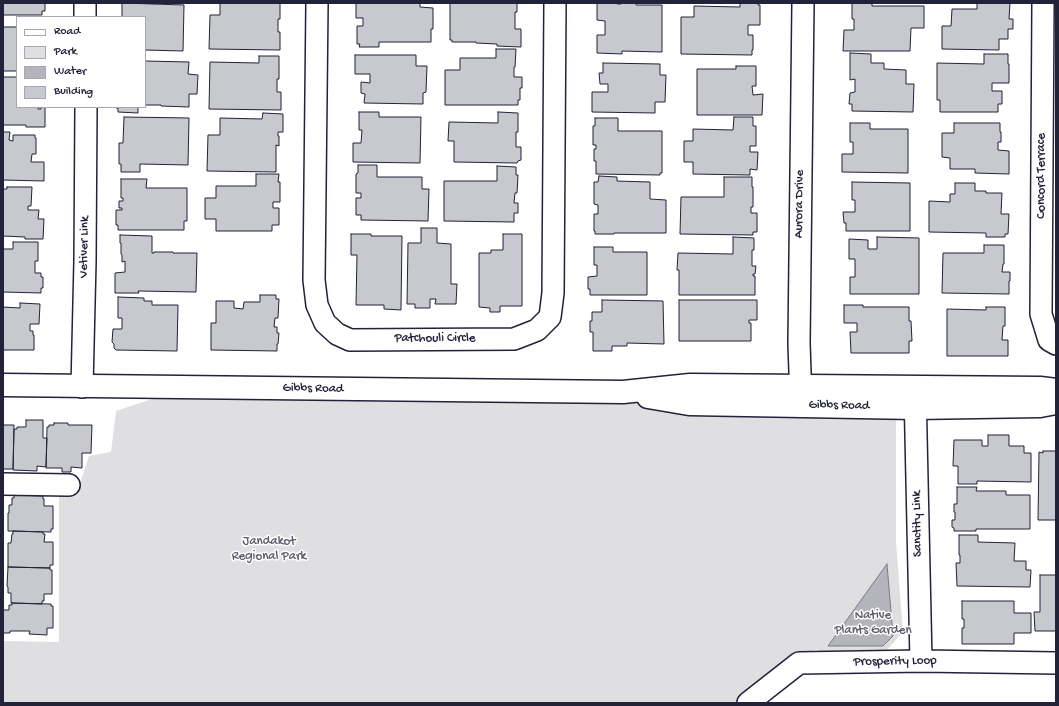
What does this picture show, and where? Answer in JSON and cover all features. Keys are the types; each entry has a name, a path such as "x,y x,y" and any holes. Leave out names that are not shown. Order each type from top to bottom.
{"main road":[{"name":"Gibbs Road","path":"3,386 623,392 690,385 801,396 915,398 1040,406 1056,403"},
{"name":"Gibbs Road","path":"915,398 1040,388 1056,390"}],"street":[{"path":"85,3 86,16"},
{"name":"Patchouli Circle","path":"317,3 314,272 317,305 325,323 337,334 350,340 460,340 514,339 537,330 550,317 553,293 555,3"},
{"name":"Aurora Drive","path":"801,396 799,343 803,3"},
{"name":"Concord Terrace","path":"1043,3 1042,314 1049,340 1056,344"},
{"name":"Vetiver Link","path":"82,387 86,108"},
{"name":"Sanctity Link","path":"915,398 921,661"},
{"path":"3,484 69,485"},
{"name":"Prosperity Loop","path":"756,700 800,664 921,661 1056,663"}],"green space":[{"name":"Jandakot Regional Park","path":"161,396 605,399 732,414 896,418 896,542 903,632 886,651 815,653 818,649 796,657 738,703 3,703 3,641 59,642 59,496 76,495 89,456 111,452 116,411"}],"water":[{"path":"887,564 893,636 883,646 828,646"}],"building":[{"path":"3,3 45,3 45,11 42,11 42,15 3,15"},
{"path":"122,3 184,5 183,51 146,50 146,16 122,16"},
{"path":"220,3 280,3 278,32 280,32 280,50 209,49 210,15 220,15"},
{"path":"356,3 420,3 420,7 433,8 433,29 431,29 431,42 379,42 379,47 359,47 360,44 357,44 357,26 363,26 363,18 356,18"},
{"path":"450,3 517,3 517,12 515,12 515,29 521,29 521,47 497,46 497,44 476,42 452,42 452,40 450,40"},
{"path":"597,3 662,5 662,52 622,51 622,54 597,53 597,35 605,35 605,21 597,20"},
{"path":"740,3 758,3 758,5 760,5 760,25 748,25 748,35 753,35 752,55 681,54 681,17 694,17 694,6 740,7"},
{"path":"852,3 872,3 872,6 924,6 924,28 911,28 910,51 843,51 844,30 854,30"},
{"path":"977,3 1010,3 1009,19 1013,19 1013,29 1008,29 1008,39 999,39 999,50 942,49 942,26 951,26 952,9 977,9"},
{"path":"3,27 16,27 16,71 3,71"},
{"path":"496,49 516,49 514,77 522,77 522,88 520,88 520,100 518,100 518,105 445,105 445,70 460,70 460,58 496,58"},
{"path":"850,53 871,54 871,63 884,63 884,69 906,70 906,84 914,84 913,112 852,111 852,104 849,104 850,93 855,92 855,79 850,80"},
{"path":"984,54 1008,54 1009,83 992,83 992,91 1002,91 1002,104 998,104 998,112 940,112 940,100 937,100 937,63 984,64"},
{"path":"355,55 416,55 416,66 427,66 426,92 423,93 423,104 364,103 365,94 361,93 361,82 370,83 370,74 355,74"},
{"path":"259,56 279,56 279,79 277,79 277,92 281,92 281,110 209,109 210,62 259,63"},
{"path":"146,61 189,62 188,74 198,75 197,94 189,94 189,107 146,105"},
{"path":"603,63 660,64 660,75 666,75 665,102 655,102 655,113 592,112 592,92 608,92 608,84 600,84 599,73 603,73"},
{"path":"736,66 756,66 756,86 752,86 753,95 763,94 762,115 697,115 697,69 736,69"},
{"path":"3,77 16,77 16,108 45,108 45,127 3,125"},
{"path":"118,108 138,108 138,113 118,112"},
{"path":"359,112 379,112 379,117 421,117 420,163 353,162 353,143 361,143 362,130 359,130"},
{"path":"498,112 518,113 516,147 521,147 521,160 517,163 454,162 454,141 448,141 449,122 498,123"},
{"path":"263,113 283,114 283,132 278,132 279,146 276,145 276,172 207,171 208,135 220,135 220,118 262,119"},
{"path":"124,117 189,118 188,165 140,164 140,172 121,172 121,164 119,164 119,143 123,143"},
{"path":"734,117 753,117 753,126 756,126 756,146 750,146 750,152 758,152 757,170 750,169 750,175 693,174 693,162 684,162 684,141 693,141 693,129 733,130"},
{"path":"595,118 618,118 618,131 662,131 662,173 660,173 660,175 596,174 594,149 596,149 596,145 593,145 593,126 595,126"},
{"path":"850,123 870,123 870,129 908,129 908,173 842,172 842,154 853,154 853,142 850,142"},
{"path":"954,123 1000,123 1001,142 998,142 998,150 1009,151 1009,174 975,173 975,169 950,169 950,158 942,157 942,133 954,133"},
{"path":"3,132 10,132 9,140 13,141 13,135 35,135 36,154 32,154 31,162 44,162 44,181 3,180"},
{"path":"358,165 377,165 377,177 422,177 422,189 429,189 428,221 361,220 361,215 356,215 356,198 361,198 361,193 356,193 356,174 358,173"},
{"path":"497,166 516,167 516,175 518,175 517,193 515,193 514,203 518,203 518,213 514,213 514,222 444,221 444,181 497,181"},
{"path":"256,174 279,174 278,182 280,182 280,202 273,202 273,208 279,208 279,225 272,225 272,231 216,231 216,219 205,219 205,198 216,198 216,186 256,186"},
{"path":"599,176 617,177 617,181 650,182 650,199 666,200 666,233 595,234 594,214 598,214 598,205 594,204 594,182 598,182"},
{"path":"724,177 752,177 753,207 751,207 751,213 757,213 757,232 753,232 753,235 680,234 681,197 724,197"},
{"path":"121,179 147,179 146,188 187,188 187,221 184,221 184,230 118,230 118,225 116,225 116,210 122,210 122,208 119,208 119,201 123,201 123,198 121,198"},
{"path":"852,182 910,183 910,231 846,231 846,223 844,223 843,212 855,212 855,200 852,200"},
{"path":"955,183 975,183 975,191 1002,193 1001,214 1009,214 1008,234 1005,234 1005,237 986,237 986,233 929,232 929,201 950,202 950,194 955,194"},
{"path":"7,187 32,187 31,206 28,206 28,210 39,210 38,219 44,219 43,239 25,239 25,237 3,236 3,189 7,189"},
{"path":"421,228 437,228 437,243 451,244 451,284 457,284 456,304 435,304 436,299 430,299 430,308 415,308 415,304 407,304 408,243 421,243"},
{"path":"351,234 371,234 371,236 402,236 401,310 384,309 384,305 356,305 357,255 351,255"},
{"path":"503,234 522,234 522,306 500,306 500,312 490,312 490,308 479,307 479,253 491,253 491,250 503,250"},
{"path":"120,235 152,236 152,253 197,253 196,292 138,291 139,293 115,293 115,273 125,272 125,261 122,262"},
{"path":"733,237 754,238 752,266 756,266 755,274 753,274 753,276 755,276 755,295 679,295 679,270 677,270 678,253 733,254"},
{"path":"877,237 919,238 919,294 850,294 850,277 855,277 855,259 849,259 849,239 868,240 868,249 877,249"},
{"path":"13,242 38,242 38,261 35,261 35,273 41,273 41,277 43,277 43,288 41,288 41,293 3,292 3,249 13,249"},
{"path":"984,245 1004,245 1004,264 1002,272 1010,272 1009,294 942,293 943,253 984,253"},
{"path":"594,247 613,247 613,252 647,252 647,295 590,295 590,289 588,289 588,277 597,276 597,265 594,265"},
{"path":"260,295 276,295 276,299 279,299 278,318 275,318 274,327 277,327 277,333 279,333 277,351 211,350 211,323 216,323 216,301 234,301 234,308 243,309 244,302 260,302"},
{"path":"118,297 144,298 144,301 152,301 152,305 178,305 177,351 116,350 112,342 113,329 122,329 122,318 118,318"},
{"path":"602,300 663,301 664,344 627,343 627,346 612,346 612,351 593,351 593,332 590,332 590,321 592,321 592,312 602,312"},
{"path":"679,300 757,300 757,320 749,320 749,323 751,323 751,341 679,341"},
{"path":"20,303 40,304 39,324 30,324 30,331 33,331 34,335 34,350 3,350 3,307 20,308"},
{"path":"844,305 863,305 863,307 909,307 909,321 911,321 912,341 909,341 909,353 851,353 850,332 857,332 857,323 844,323"},
{"path":"986,307 1005,307 1005,326 1003,326 1002,340 1008,340 1008,356 947,356 947,309 986,310"},
{"path":"26,420 43,420 43,438 47,438 46,467 37,466 37,471 13,470 14,429 17,429 17,427 26,427"},
{"path":"54,423 68,423 68,425 92,425 91,453 82,453 82,468 71,467 71,472 62,472 62,468 46,468 47,427 49,427 49,425 54,425"},
{"path":"3,425 14,425 13,469 3,469"},
{"path":"988,435 1009,435 1009,446 1024,446 1024,453 1031,453 1031,482 977,481 977,484 958,484 958,466 953,466 954,440 982,440 982,446 988,446"},
{"path":"1043,451 1056,451 1056,520 1038,520 1039,452 1043,453"},
{"path":"957,487 977,487 976,491 1006,491 1006,495 1030,495 1030,529 976,529 976,531 954,531 954,528 952,527 952,520 955,520 954,504 957,504"},
{"path":"14,495 43,496 44,506 53,506 53,529 51,529 51,532 8,531 9,505 12,505 12,498 14,498"},
{"path":"13,531 43,532 43,534 45,534 44,542 53,542 53,565 50,565 50,568 8,567 8,543 11,543"},
{"path":"959,535 978,535 978,542 1015,543 1014,561 1026,561 1026,570 1031,570 1030,587 957,586 956,563 960,563"},
{"path":"8,567 50,568 50,570 52,570 52,594 44,594 44,601 42,601 42,604 11,603 11,593 8,593 7,586"},
{"path":"1040,575 1056,575 1056,631 1035,631 1034,612 1040,612"},
{"path":"962,601 1014,601 1014,613 1031,613 1031,633 1014,633 1014,644 962,644 962,628 964,628 964,619 962,619"},
{"path":"12,603 51,604 51,606 53,606 53,628 47,628 47,635 29,634 30,631 10,631 10,633 3,633 3,610 9,610 9,605 12,605"}],"park label":[{"name":"Native Plants Garden","path":"873,624"}]}
